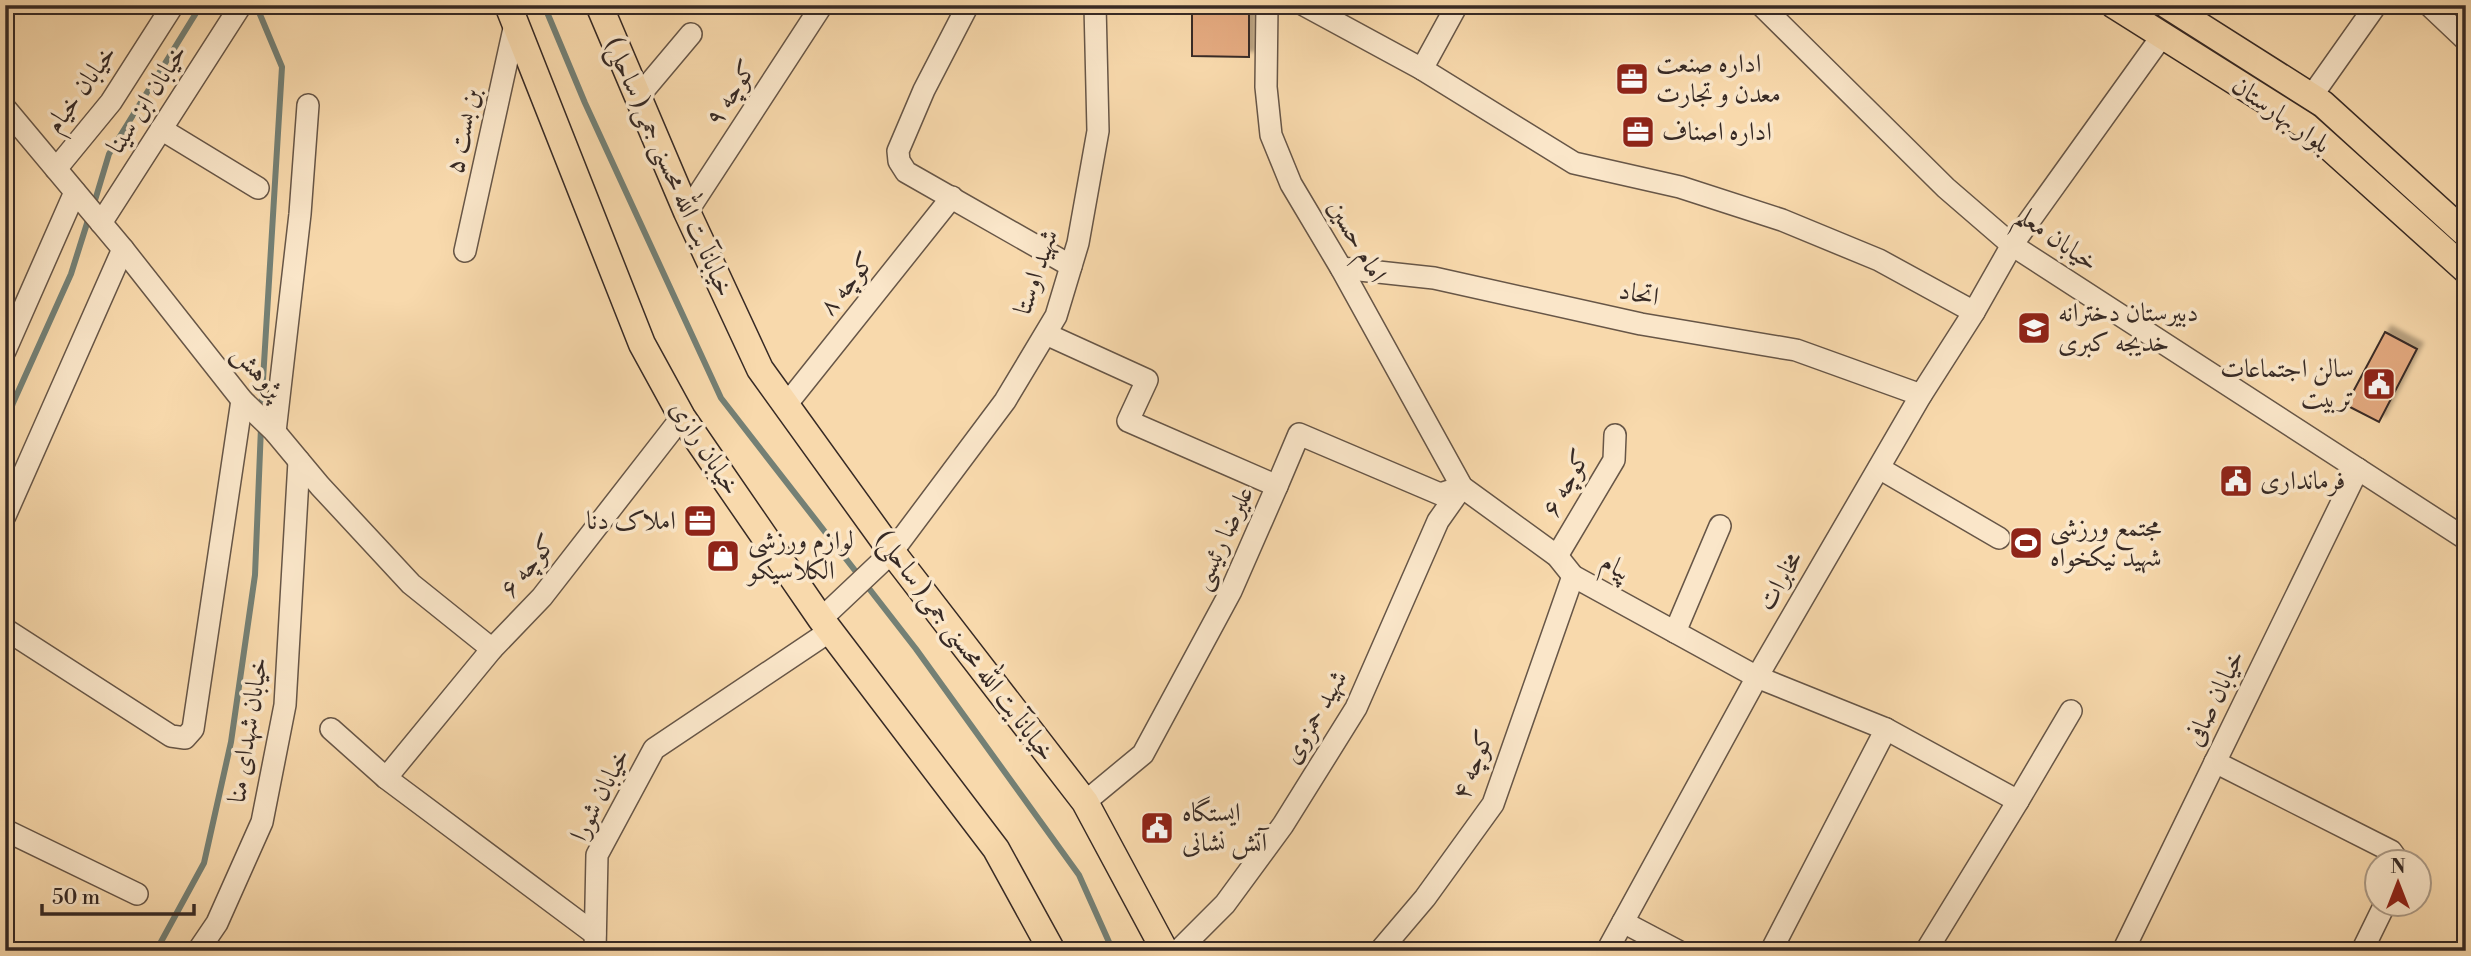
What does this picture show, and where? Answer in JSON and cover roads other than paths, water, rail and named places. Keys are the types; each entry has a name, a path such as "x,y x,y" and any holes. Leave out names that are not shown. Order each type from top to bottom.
{"main road":[{"name":"خیابانآیت الله محسنی جمی( ساحلی)","path":"599,5 687,212 760,369 892,552 1085,802 1166,951"},
{"name":"بلوار بهارستان","path":"2113,5 2306,126 2466,270"},
{"name":"بلوار بهارستان","path":"2167,5 2323,104 2466,233"},
{"name":"خیابان رازی","path":"512,15 642,344 681,417 825,625 996,849 1052,951"}],"street":[{"name":"خیابان خیام","path":"56,169 111,102 173,5"},
{"name":"خیابان ابن سینا","path":"101,223 241,5"},
{"name":"کوچه ۹","path":"687,212 822,5"},
{"path":"968,5 923,90 898,151 899,161 906,172 1071,267"},
{"name":"شهید اوستا","path":"825,625 892,552 1005,401 1056,316 1078,243 1098,131 1095,5"},
{"name":"امام حسین","path":"1267,5 1266,87 1271,135 1291,184 1341,268 1462,487"},
{"path":"1304,5 1422,69 1574,163 1680,187 1782,220 1879,260 1974,312"},
{"path":"1422,69 1457,5"},
{"name":"خیابان معلم","path":"1761,5 1946,188 2012,245 2466,539"},
{"path":"2311,97 2376,5"},
{"path":"2429,5 2466,40"},
{"name":"بن بست ۵","path":"465,251 512,15"},
{"path":"638,97 691,34"},
{"name":"مخابرات","path":"1606,951 1756,677 2012,245 2162,36"},
{"path":"274,431 292,299 308,105"},
{"name":"پژوهش","path":"5,108 123,249 246,403 411,584 492,649"},
{"path":"162,129 258,188"},
{"path":"5,351 75,192"},
{"name":"کوچه ۸","path":"786,405 952,197"},
{"path":"5,516 123,249"},
{"name":"اتحاد","path":"1341,268 1434,278 1641,324 1796,350 1921,395"},
{"name":"علیرضا رئیسی","path":"1046,334 1147,380 1128,421 1277,486 1231,591 1143,754 1085,802"},
{"path":"5,629 171,736 185,738 193,729 246,403"},
{"name":"کوچه ۶","path":"386,778 492,649 542,597 681,417"},
{"path":"1277,486 1299,434 1440,494 1462,487"},
{"name":"کوچه ۶","path":"1557,556 1614,460 1615,435"},
{"name":"خیابان شهدای منا","path":"198,951 217,923 262,822 285,705 299,461"},
{"path":"1879,468 1999,538"},
{"name":"خیابان صافی","path":"2123,951 2358,469"},
{"name":"پیام","path":"1462,487 1557,556 1573,576 1756,677 1886,729 2018,801"},
{"name":"شهید حمزوی","path":"1178,951 1225,904 1242,882 1283,825 1356,708 1438,521 1462,487"},
{"path":"1675,632 1720,526"},
{"name":"کوچه ۴","path":"1380,951 1425,898 1493,804 1573,576"},
{"name":"خیابان شورا","path":"595,942 597,855 654,749 825,625"},
{"path":"1926,951 2071,711"},
{"path":"331,729 386,778 595,942"},
{"path":"1771,951 1886,729"},
{"path":"2215,762 2385,848"},
{"path":"5,830 137,894"},
{"path":"2362,951 2378,918"},
{"path":"1623,922 1678,951"}],"waterway":[{"path":"93,207 109,154 201,5"},
{"path":"256,5 282,67 261,413"},
{"path":"544,5 585,103 721,398 916,649 1079,875 1113,951"},
{"path":"5,426 71,274 89,217"},
{"path":"156,951 204,863 231,742 255,575 261,427"}],"place":[{"name":"اداره صنعت معدن و تجارت","path":"1632,79"},
{"name":"اداره اصناف","path":"1638,132"},
{"name":"دبیرستان دخترانه خدیجه کبری","path":"2034,328"},
{"name":"سالن اجتماعات تربیت","path":"2379,384"},
{"name":"فرمانداری","path":"2236,481"},
{"name":"املاک دنا","path":"700,521"},
{"name":"مجتمع ورزشی شهید نیکخواه","path":"2026,543"},
{"name":"لوازم ورزشی الکلاسیکو","path":"723,556"},
{"name":"ایستگاه آتش نشانی","path":"1157,828"}]}
